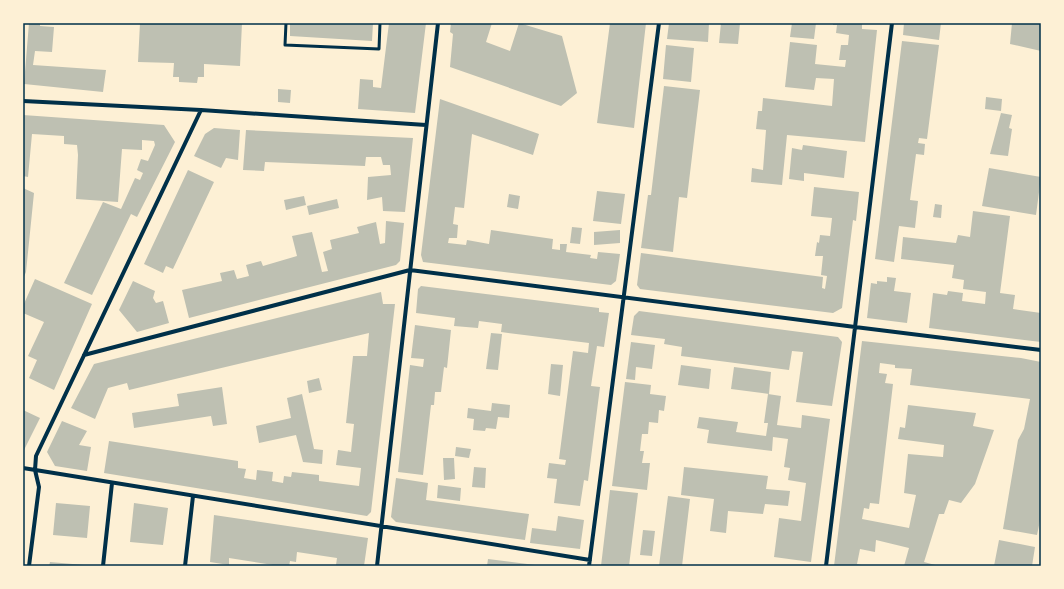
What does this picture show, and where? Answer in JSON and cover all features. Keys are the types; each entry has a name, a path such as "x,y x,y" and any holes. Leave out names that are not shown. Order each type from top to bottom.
{"street":[{"path":"377,566 438,23"},
{"path":"589,566 625,297 659,23"},
{"path":"826,566 892,23"},
{"path":"23,101 201,110 426,125"},
{"path":"29,566 39,487 35,470 36,456 201,110"},
{"path":"84,355 410,270 1041,350"},
{"path":"23,468 112,484 590,560"},
{"path":"103,566 112,484"},
{"path":"185,566 193,496"}],"lane":[{"path":"286,23 285,44 379,49 380,23"}],"building":[{"path":"29,23 40,23 40,26 54,27 52,52 35,51 33,65 106,70 103,92 24,84"},
{"path":"140,23 242,23 240,66 204,64 204,77 198,77 197,83 179,82 179,77 173,77 174,63 138,62"},
{"path":"290,23 373,23 372,41 290,36"},
{"path":"389,23 426,23 415,113 358,109 360,79 373,80 373,87 381,88"},
{"path":"451,23 492,23 486,42 510,51 519,23 562,36 577,93 561,106 450,67 453,34 450,32"},
{"path":"610,23 646,23 634,128 597,123"},
{"path":"669,23 709,23 708,42 667,39"},
{"path":"721,23 740,23 738,44 719,43"},
{"path":"792,23 816,23 814,39 790,37"},
{"path":"833,23 862,23 862,29 877,30 865,142 787,135 782,185 751,182 752,168 763,170 766,130 756,129 758,111 762,111 763,98 832,106 834,79 816,78 814,90 785,87 790,42 817,45 815,64 845,67 846,60 839,60 841,45 848,45 849,35 836,33 837,25 833,25"},
{"path":"904,23 941,23 939,40 903,35"},
{"path":"1012,23 1041,23 1041,51 1010,44"},
{"path":"902,41 939,45 927,139 919,138 918,143 925,144 924,155 916,154 910,200 918,201 915,228 899,226 894,262 875,259"},
{"path":"666,45 694,48 691,82 663,79"},
{"path":"664,86 700,90 687,198 679,197 673,252 641,248 648,195 651,195"},
{"path":"278,89 291,90 290,103 278,102"},
{"path":"986,97 1002,99 1001,111 985,109"},
{"path":"440,99 539,134 533,155 472,134 464,208 455,207 453,224 458,225 457,238 449,238 448,243 466,245 467,240 489,244 491,230 553,239 552,249 560,250 560,244 567,244 566,252 591,255 590,258 597,259 598,252 620,254 616,281 611,285 423,262 421,255"},
{"path":"1001,113 1012,115 1009,128 1012,129 1008,156 990,154"},
{"path":"23,115 164,125 175,142 137,217 131,214 92,295 64,283 103,202 121,209 135,178 140,180 143,173 137,170 141,159 148,161 155,145 154,141 142,140 142,150 122,149 118,202 76,199 77,145 64,144 64,136 32,134 28,177 23,176"},
{"path":"214,128 240,130 238,160 226,158 221,168 194,156 205,134"},
{"path":"246,130 413,138 405,212 383,211 382,197 367,200 368,177 391,175 390,165 383,165 381,157 366,157 365,166 265,162 264,171 243,170"},
{"path":"803,145 847,151 844,178 804,173 804,181 789,179 792,148 802,150"},
{"path":"989,168 1041,177 1036,215 982,206"},
{"path":"188,170 214,182 173,269 166,266 163,273 144,264"},
{"path":"814,187 859,192 856,221 853,220 842,308 833,313 640,289 637,285 641,253 823,277 822,288 825,289 827,276 821,275 823,256 815,256 817,242 819,243 820,235 830,236 832,218 811,216"},
{"path":"23,188 34,193 26,272 23,279"},
{"path":"597,191 625,194 621,224 593,221"},
{"path":"509,194 520,196 518,209 507,207"},
{"path":"304,196 306,205 286,210 284,200"},
{"path":"337,199 339,208 309,215 307,206"},
{"path":"935,204 942,205 941,218 933,217"},
{"path":"973,211 1010,216 1000,293 1015,295 1013,309 1041,313 1041,342 929,328 933,293 947,295 948,291 963,293 962,301 985,304 986,292 963,289 964,280 952,278 954,265 901,259 903,237 956,243 958,235 970,237"},
{"path":"386,221 404,223 400,261 396,265 189,318 182,290 222,281 220,273 234,270 237,279 249,276 246,265 261,261 263,266 297,256 292,236 312,232 322,272 328,271 323,252 332,249 330,240 359,233 357,227 376,222 380,244 385,243"},
{"path":"572,227 582,228 580,244 570,243"},
{"path":"620,230 620,243 594,245 594,232"},
{"path":"887,277 896,278 894,291 911,293 907,323 867,318 871,283 877,284 877,281 887,282"},
{"path":"35,279 92,304 54,390 29,378 37,360 28,356 44,322 23,313 23,306"},
{"path":"133,281 155,291 153,298 156,303 163,301 169,323 137,332 119,310"},
{"path":"421,286 599,308 599,312 609,313 604,347 597,346 591,386 600,387 588,481 584,480 580,506 554,503 557,479 547,478 549,463 565,465 566,460 559,459 573,351 588,353 589,343 501,332 502,324 479,321 478,328 454,326 455,318 416,313 418,289"},
{"path":"381,292 383,304 395,304 371,512 367,516 104,473 109,441 238,461 238,468 246,469 244,478 256,480 257,470 273,472 272,481 283,483 284,476 291,477 292,472 319,475 319,481 359,486 361,468 336,465 338,450 351,452 354,424 346,423 353,356 367,356 369,333 129,390 127,383 108,388 95,419 71,408 94,364"},
{"path":"639,311 838,337 842,342 832,406 796,402 803,352 792,351 789,370 681,356 682,347 664,344 665,339 631,335 634,316"},
{"path":"415,325 451,330 447,368 444,367 441,392 435,392 434,405 431,405 423,475 398,472 410,365 423,367 424,359 411,358"},
{"path":"491,333 502,334 498,370 486,369"},
{"path":"862,341 1021,358 1041,362 1041,516 1037,535 1003,529 1018,440 1024,429 1030,399 910,385 912,369 895,368 895,365 880,363 879,373 887,374 885,383 893,384 879,504 870,503 869,509 864,508 862,519 909,528 916,495 904,493 908,454 943,457 944,445 898,439 900,427 905,428 908,405 976,413 973,426 994,430 975,484 961,503 949,500 944,514 939,514 924,562 939,566 904,566 909,548 876,540 875,552 860,549 857,564 866,566 834,566"},
{"path":"631,342 655,345 652,369 636,367 635,380 626,379"},
{"path":"551,364 563,365 560,396 548,394"},
{"path":"681,365 711,369 709,389 678,385"},
{"path":"734,367 771,372 769,394 731,389"},
{"path":"319,378 322,390 309,393 307,381"},
{"path":"625,382 651,385 650,394 666,396 664,411 659,410 658,423 649,422 648,434 642,434 640,451 644,451 642,463 650,463 647,490 612,486"},
{"path":"222,387 227,424 213,426 211,416 134,428 132,413 179,406 177,394"},
{"path":"302,394 314,449 323,450 322,464 303,462 296,435 259,443 256,426 291,418 287,398"},
{"path":"768,394 781,396 777,425 801,428 802,415 830,419 811,562 774,557 779,518 801,521 806,483 788,480 790,468 784,467 788,439 773,437 772,451 707,443 709,430 697,428 699,417 738,422 736,432 766,436 768,423 764,423"},
{"path":"492,403 510,405 509,418 498,417 496,429 486,428 485,431 473,430 474,419 467,418 468,408 491,411"},
{"path":"23,410 40,418 23,452"},
{"path":"62,421 87,431 79,445 91,447 87,471 55,466 47,452"},
{"path":"456,447 471,449 469,458 455,456"},
{"path":"443,458 454,458 455,479 444,480"},
{"path":"474,467 486,468 485,488 472,487"},
{"path":"684,467 768,476 766,489 790,491 788,506 765,504 763,514 728,511 726,533 710,531 714,499 681,495"},
{"path":"396,478 428,483 426,500 529,514 525,540 396,522 391,517"},
{"path":"438,485 461,488 460,501 437,498"},
{"path":"610,490 638,493 629,566 601,566"},
{"path":"668,496 690,499 682,566 659,566"},
{"path":"56,503 90,506 87,538 53,535"},
{"path":"134,503 168,508 163,545 130,542"},
{"path":"214,515 368,538 364,566 336,565 337,558 297,552 296,562 290,561 289,566 273,566 229,558 229,565 210,562"},
{"path":"558,516 584,520 580,549 530,543 532,528 556,531"},
{"path":"643,530 655,531 652,556 640,555"},
{"path":"999,540 1035,547 1032,566 994,566"},
{"path":"488,559 535,565 535,566 487,566"},
{"path":"50,562 84,565 84,566 49,566"}]}
